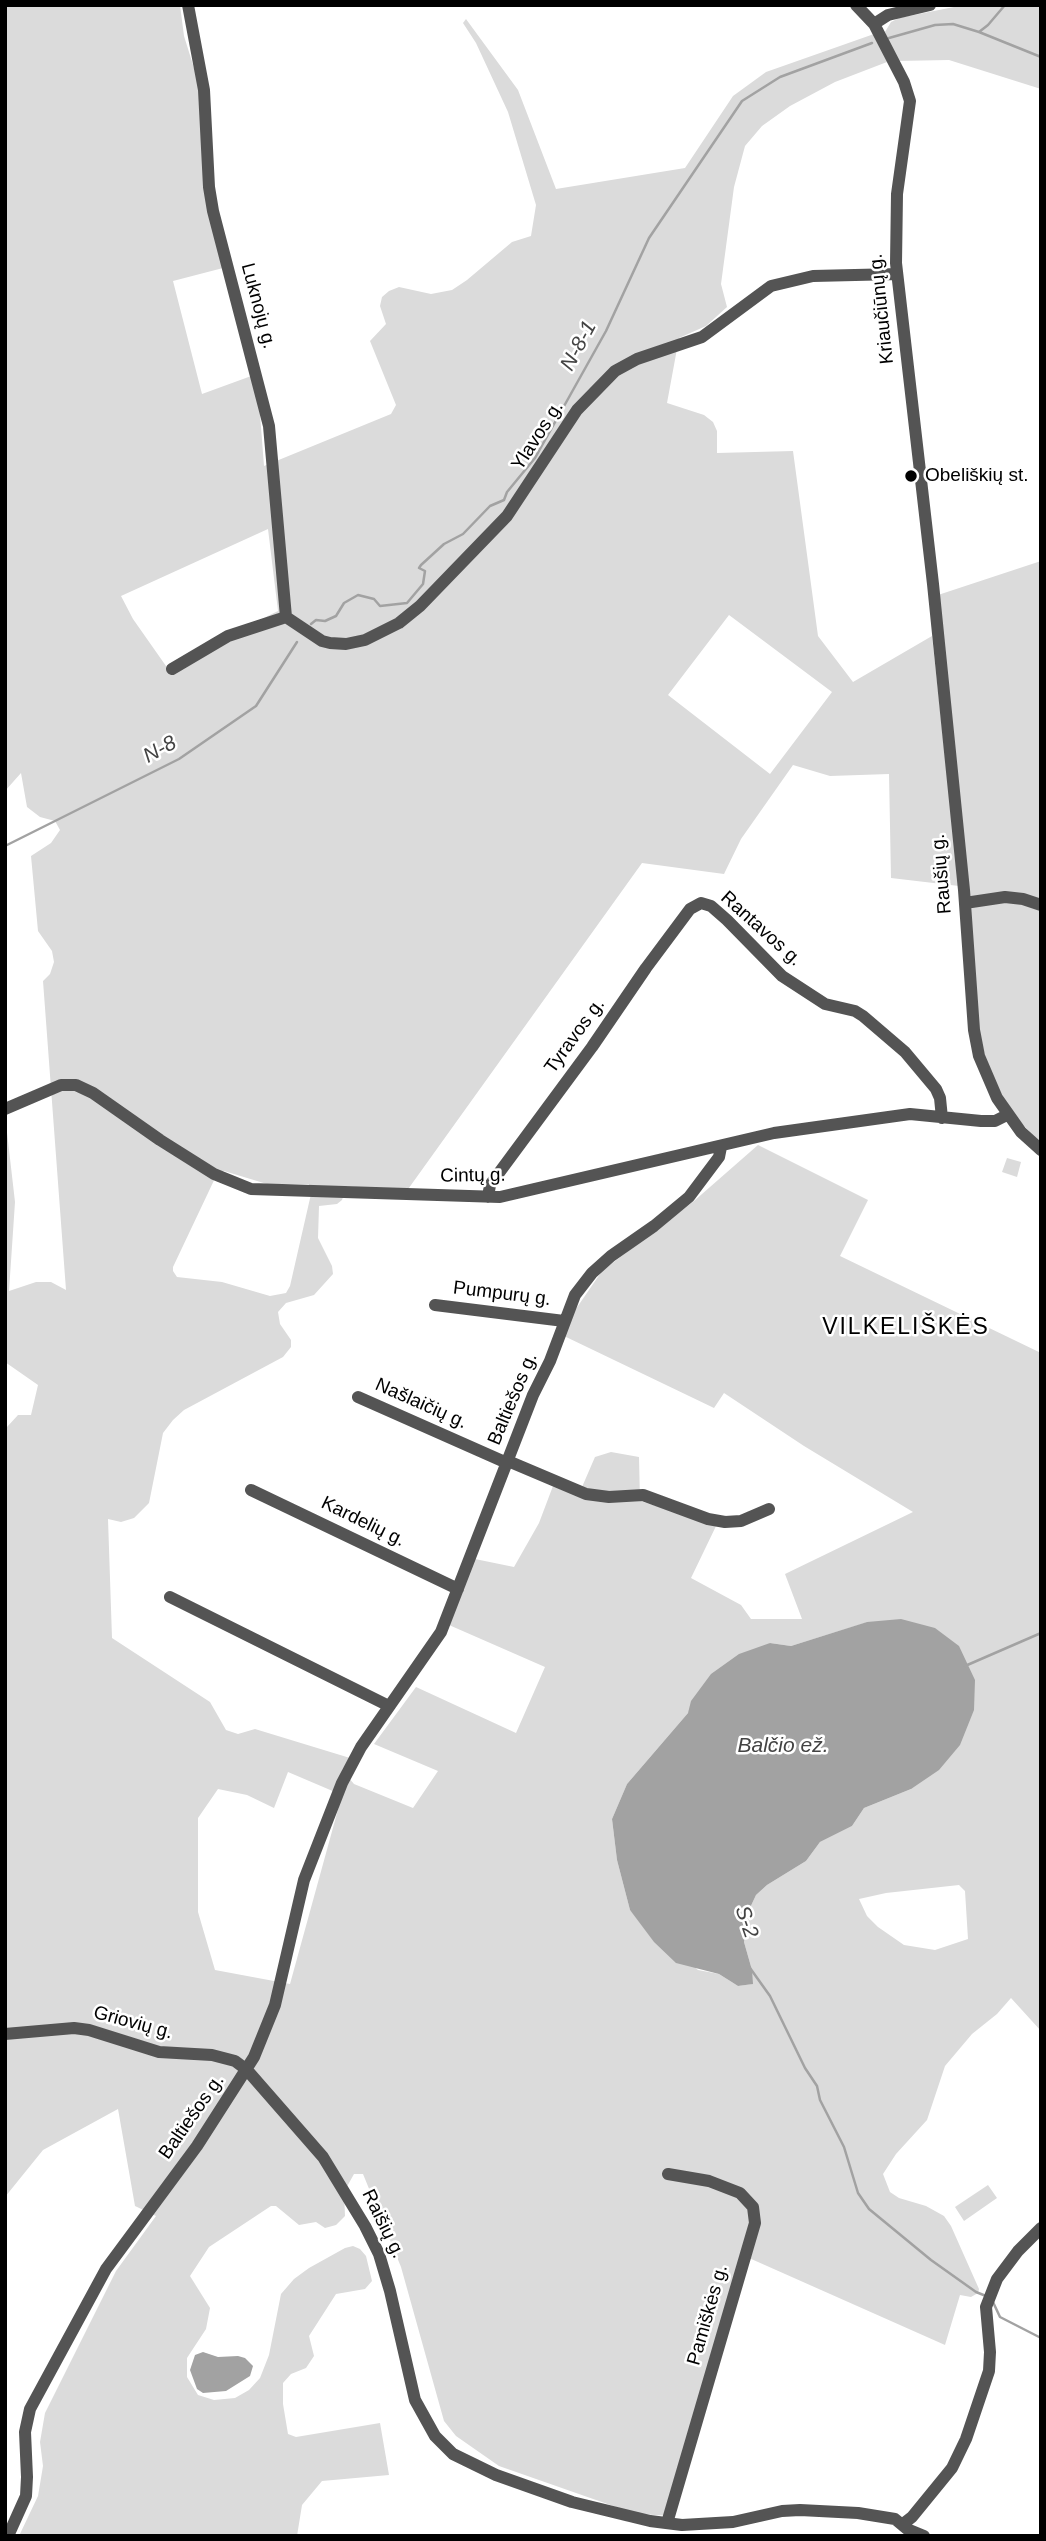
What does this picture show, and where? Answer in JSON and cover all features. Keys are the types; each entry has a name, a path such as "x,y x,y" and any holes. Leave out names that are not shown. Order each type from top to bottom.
{"street":[{"name":"Luknojų g.","path":"188,5 204,90 209,187 213,211 270,426 286,617"},
{"name":"Kriaučiūnų g.","path":"856,5 874,24 904,82 910,101 894,243 936,624"},
{"path":"874,24 888,15 930,5"},
{"name":"Ylavos g.","path":"286,617 322,641 346,644 365,640 399,623 420,606 507,516 577,410 615,371 637,359 702,337 771,286 813,276 897,274"},
{"path":"172,668 228,636 286,617"},
{"name":"Raušių g.","path":"936,624 965,903 974,1030 987,1077 1007,1115 1041,1150"},
{"path":"965,903 1005,897 1041,905"},
{"name":"Rantavos g.","path":"701,903 711,905 782,976 825,1004 855,1011 905,1052 936,1089 942,1118"},
{"name":"Tyravos g.","path":"488,1197 489,1185 690,909 701,903"},
{"name":"Cintų g.","path":"5,1109 61,1085 76,1085 93,1093 214,1174 251,1189 488,1197 508,1196 774,1133 909,1114 995,1121 1007,1115"},
{"name":"Baltiešos g.","path":"8,2536 26,2496 25,2432 30,2409 106,2269 197,2146 247,2070 275,2005 304,1880 342,1783 361,1747 441,1632 575,1295 592,1273 689,1197 719,1157 721,1147"},
{"name":"Pumpurų g.","path":"435,1305 564,1321"},
{"name":"Našlaičių g.","path":"358,1397 586,1494 609,1497 643,1495 708,1519 725,1522 741,1521 769,1509"},
{"name":"Kardelių g.","path":"251,1490 458,1589"},
{"path":"170,1597 389,1706"},
{"name":"Griovių g.","path":"5,2034 74,2028 89,2030 159,2052 212,2055 234,2061 247,2070"},
{"name":"Raišių g.","path":"247,2070 323,2157 365,2226 379,2254 390,2291 415,2400 435,2436 453,2454 496,2475 611,2513 667,2523"},
{"name":"Pamiškės g.","path":"667,2523 755,2223 753,2207 740,2193 709,2181 668,2174"},
{"path":"903,2530 952,2468 966,2439 989,2371 986,2307 997,2278 1041,2228"},
{"path":"667,2523 682,2525 733,2522 782,2511 800,2510 885,2515 903,2530 925,2536"}],"shaded area":[{"path":"5,5 180,5 184,36 198,81 223,268 173,281 202,394 254,375 259,401 264,466 391,414 396,405 370,341 386,324 380,306 382,297 399,287 431,294 452,290 512,242 531,236 536,205 508,112 476,43 463,23 466,19 518,90 556,189 685,168 733,96 766,72 874,34 887,62 835,82 790,106 762,126 745,146 734,187 721,284 727,307 706,326 679,338 667,403 704,415 713,422 717,431 717,453 793,451 818,636 853,682 932,636 959,886 891,878 889,774 830,776 793,765 741,839 724,874 642,863 406,1192 347,1186 342,1200 337,1204 319,1206 318,1238 332,1266 333,1274 314,1295 286,1303 278,1312 280,1324 291,1340 291,1347 283,1357 184,1410 173,1420 163,1433 149,1503 134,1518 121,1522 108,1519 112,1638 210,1702 226,1730 238,1734 255,1729 350,1758 342,1770 354,1784 413,1808 438,1771 374,1744 416,1687 516,1733 545,1667 449,1625 475,1559 514,1567 539,1523 553,1486 579,1494 595,1457 611,1452 639,1457 640,1501 717,1524 691,1578 741,1605 751,1619 802,1619 785,1574 913,1512 804,1446 724,1393 714,1408 564,1336 569,1319 602,1271 694,1201 758,1145 868,1200 840,1256 1041,1353 1041,2031 1011,1998 997,2014 972,2034 945,2066 927,2120 896,2154 883,2174 890,2192 944,2216 979,2289 978,2293 971,2297 960,2295 945,2345 749,2258 674,2516 636,2514 499,2466 456,2436 444,2421 401,2267 363,2174 354,2174 344,2192 345,2216 336,2225 325,2228 316,2222 299,2225 276,2206 271,2206 209,2247 190,2276 210,2308 206,2329 187,2358 187,2377 198,2395 214,2400 235,2398 249,2390 260,2378 269,2355 281,2294 294,2279 309,2268 345,2248 353,2246 360,2249 366,2256 372,2281 365,2289 336,2294 309,2336 314,2356 306,2368 291,2374 283,2383 283,2404 288,2434 296,2437 380,2423 389,2475 322,2481 302,2505 297,2536 19,2536 38,2496 43,2466 40,2442 45,2413 116,2271 156,2216 135,2206 118,2109 43,2150 5,2197 5,1434 7,1427 18,1415 31,1415 38,1385 5,1362 5,1115 15,1202 9,1291 36,1282 51,1282 66,1290 43,981 50,974 54,962 52,951 38,931 31,856 51,843 60,830 55,821 40,817 27,807 21,773 5,791","holes":["268,529 278,611 166,666 133,619 121,596","729,615 832,692 770,774 668,695","224,1171 267,1184 309,1184 311,1194 290,1286 286,1293 270,1296 222,1282 177,1277 173,1267 217,1174","868,1622 911,1789 864,1808 852,1826 820,1842 806,1861 756,1895 749,1910 744,1942 752,1970 752,1984 738,1986 719,1974 698,1970 630,1910 617,1860 612,1819 627,1784 688,1713 770,1643 791,1646","288,1772 342,1795 290,1984 215,1970 198,1912 198,1818 218,1789 247,1795 274,1808","959,1885 965,1891 968,1939 935,1950 904,1945 867,1916 859,1899 886,1893"]},
{"path":"964,5 1041,5 1041,89 949,60 896,61 885,32 891,22"},
{"path":"1041,561 1041,1145 1005,1104 986,1061 977,1020 938,595"},
{"path":"1007,1158 1021,1162 1017,1177 1002,1172"},
{"path":"988,2185 997,2198 964,2221 955,2207"}],"water":[{"name":"Balčio ež.","path":"901,1619 935,1628 959,1646 975,1680 974,1710 960,1745 939,1770 911,1789 864,1808 852,1826 820,1842 806,1861 756,1895 749,1910 744,1942 753,1984 738,1986 719,1974 676,1963 654,1942 630,1910 617,1860 612,1819 627,1784 688,1713 691,1701 711,1674 739,1654 770,1643 791,1646 867,1622"},
{"path":"203,2352 218,2357 245,2358 253,2366 250,2376 226,2391 203,2393 197,2389 190,2370 195,2355"}],"waterway":[{"path":"979,32 1005,5"},
{"name":"N-8-1","path":"889,38 935,25 953,24 1041,57"},
{"name":"N-8-1","path":"311,624 316,620 325,621 336,616 344,603 358,595 374,599 380,606 407,603 423,584 425,571 419,568 421,565 444,544 463,534 490,506 504,500 507,492 535,458 606,331 649,238 742,101 780,77 872,43"},
{"name":"N-8","path":"5,846 179,759 256,706 297,642"},
{"name":"S-2","path":"965,1666 1041,1633"},
{"name":"S-2","path":"750,1968 770,1996 805,2068 817,2086 820,2100 844,2147 858,2193 869,2209 931,2260 976,2292 986,2296"},
{"name":"S-2","path":"993,2302 1000,2317 1041,2338"}],"place":[{"name":"Obeliškių st.","path":"911,476"}],"district":[{"name":"VILKELIŠKĖS","path":"906,1328"}]}
